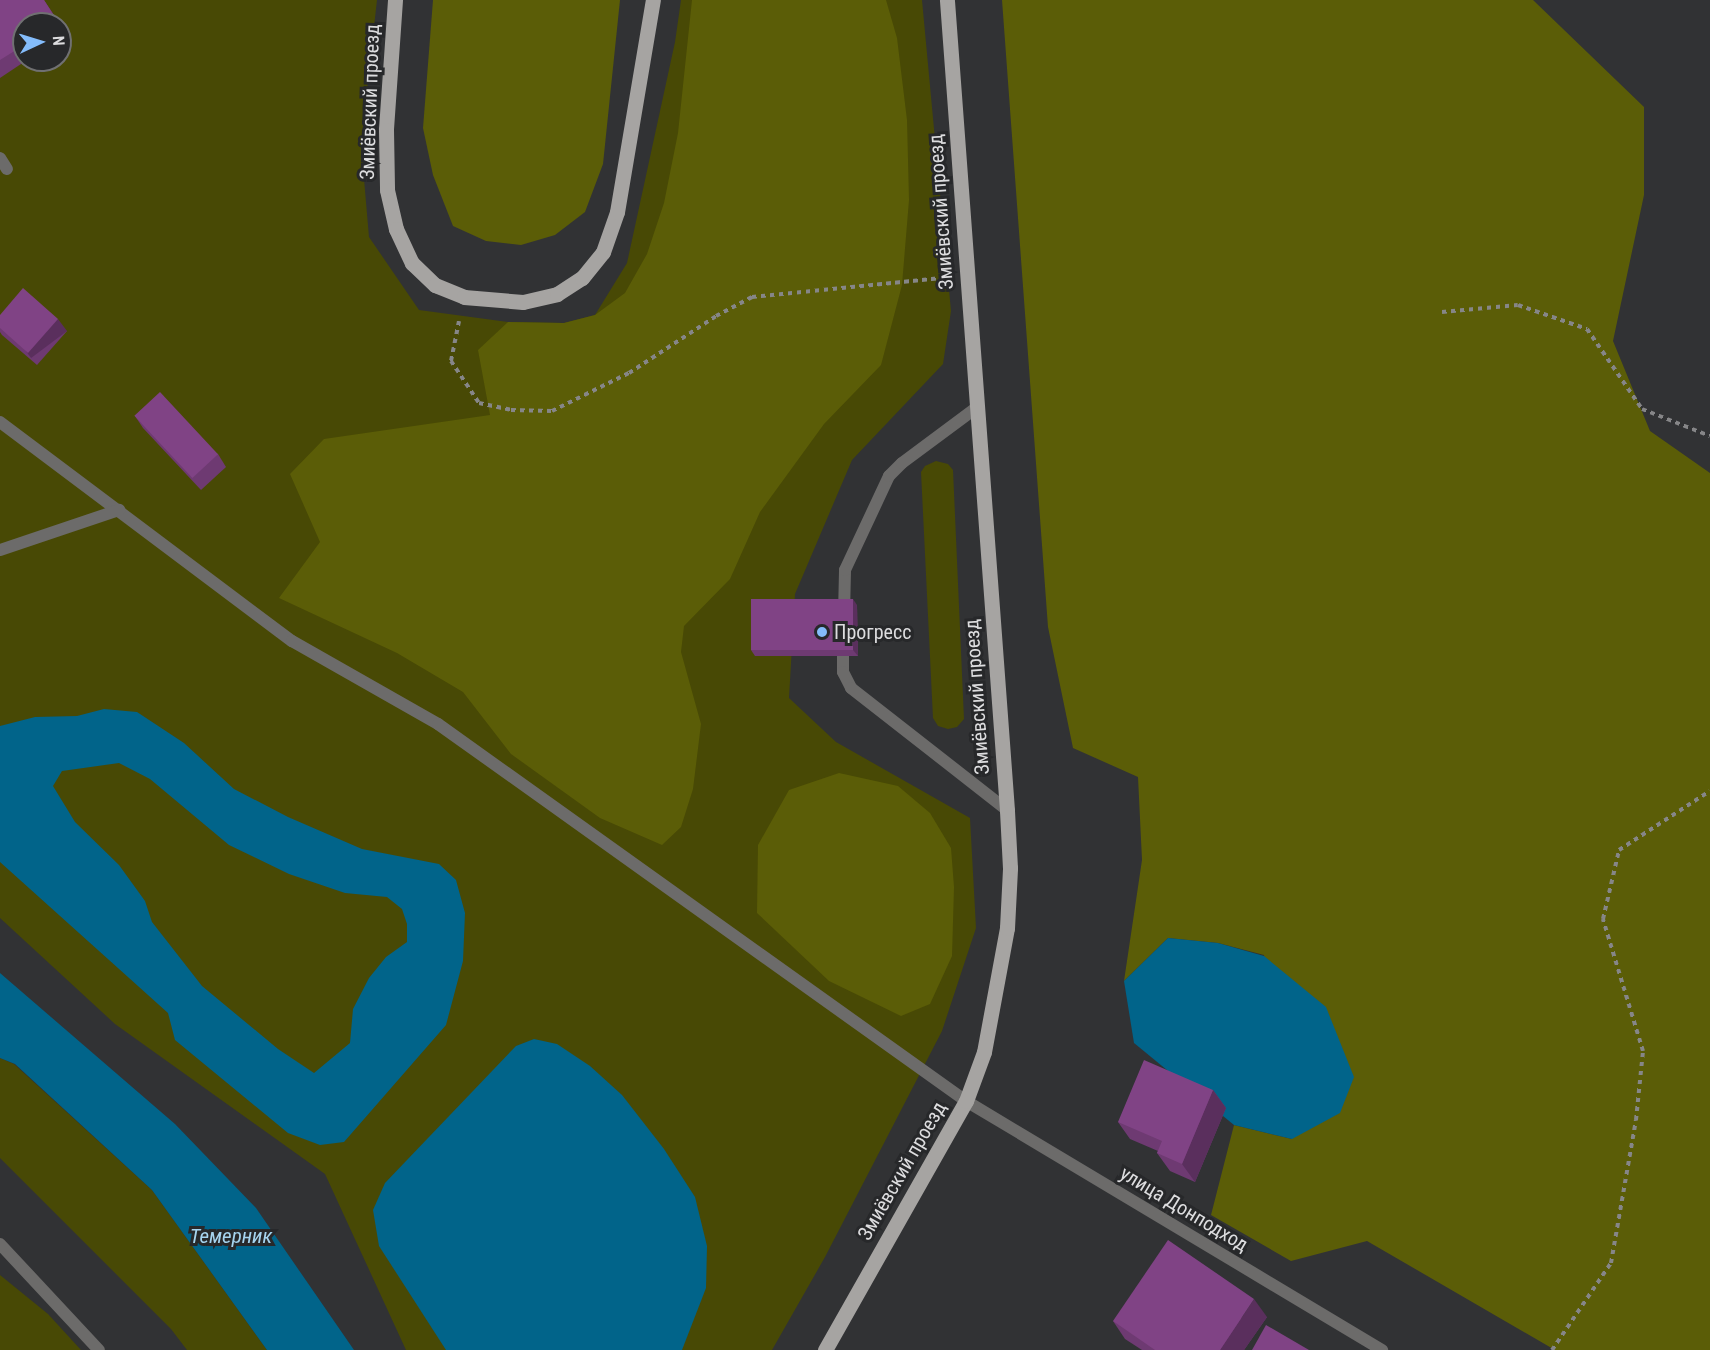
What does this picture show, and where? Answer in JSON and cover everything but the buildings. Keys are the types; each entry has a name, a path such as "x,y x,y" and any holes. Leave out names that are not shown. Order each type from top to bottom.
{"main road":[{"name":"Змиёвский проезд","path":"395,0 386,130 387,190 396,229 412,263 435,285 464,297 523,302 557,294 582,278 603,252 617,212 653,0"},
{"name":"Змиёвский проезд","path":"825,1350 966,1101 984,1052 997,993 1007,928 1010,868 1007,810 947,0"}],"street":[{"path":"0,158 7,169"},
{"path":"976,408 902,463 890,476 845,570 843,672 851,688 1007,810"},
{"name":"улица Донподход","path":"0,422 292,641 438,724 966,1101 1382,1350"},
{"path":"0,550 119,510"},
{"path":"0,1244 99,1350"}],"path":[{"path":"464,297 452,361 479,403 511,410 552,411 629,373 716,316 752,297 967,276"},
{"path":"1442,312 1518,305 1587,329 1642,409 1710,436"},
{"path":"1552,1350 1611,1263 1636,1120 1643,1052 1603,919 1619,850 1710,791"}],"shaded area":[{"path":"0,0 377,0 361,144 369,237 419,310 508,322 564,323 595,315 627,263 675,42 681,0 922,0 951,311 943,364 852,460 795,594 789,698 836,742 970,818 976,928 942,1031 825,1257 772,1350 406,1350 325,1174 115,1024 0,918"},
{"path":"433,0 620,0 603,164 585,212 555,235 521,245 486,241 453,226 433,175 423,128"},
{"path":"692,0 886,0 897,38 907,120 909,200 902,285 881,365 824,424 760,512 730,579 684,626 681,652 701,724 693,789 681,827 662,845 600,818 511,754 463,692 397,653 279,598 320,542 290,474 324,439 490,415 478,350 508,322 564,323 595,315 625,293 647,254 664,203 678,133"},
{"path":"1002,0 1533,0 1644,107 1644,195 1613,341 1650,431 1710,473 1710,1350 1555,1350 1367,1241 1291,1261 1211,1215 1234,1125 1292,1139 1264,955 1218,943 1168,938 1124,981 1142,860 1138,777 1073,748 1048,627"},
{"path":"936,461 948,464 953,470 964,719 957,727 948,729 938,726 933,718 921,472 925,466"},
{"path":"839,773 898,786 930,813 951,848 954,887 952,956 930,1004 901,1016 829,981 757,913 758,845 789,790"},
{"path":"0,1058 14,1064 152,1190 267,1350 187,1350 171,1329 0,1158"},
{"path":"0,1275 48,1314 81,1350 0,1350"}],"water":[{"path":"104,709 137,712 184,743 234,789 288,817 362,849 439,864 456,880 465,913 463,961 446,1025 344,1142 320,1145 288,1133 175,1040 168,1013 0,862 0,726 35,717 77,716","holes":["119,763 150,779 229,845 289,874 345,893 387,897 402,909 407,924 407,942 386,957 369,978 353,1009 350,1043 314,1073 278,1049 202,986 152,922 145,901 119,865 75,822 53,786 62,771"]},
{"path":"1168,938 1218,943 1264,956 1326,1007 1354,1077 1340,1113 1292,1139 1234,1125 1134,1043 1124,981"},
{"name":"Темерник","path":"0,973 175,1124 256,1208 354,1350 267,1350 152,1190 15,1064 0,1058"},
{"path":"534,1039 557,1044 590,1066 622,1095 664,1149 695,1197 707,1246 706,1288 682,1350 446,1350 379,1246 373,1210 385,1183 516,1046"}],"place":[{"name":"Прогресс","path":"822,632"}]}
